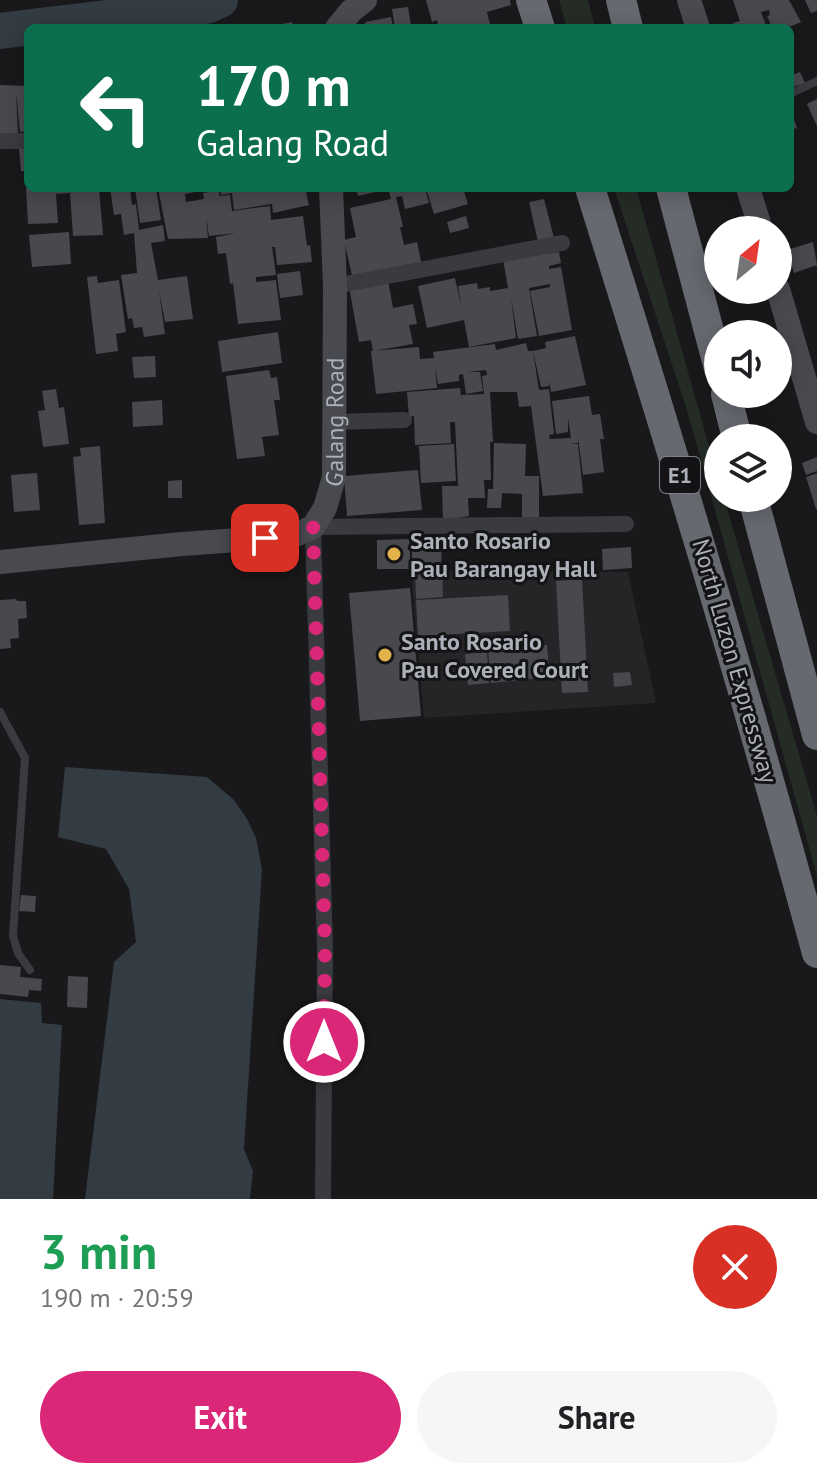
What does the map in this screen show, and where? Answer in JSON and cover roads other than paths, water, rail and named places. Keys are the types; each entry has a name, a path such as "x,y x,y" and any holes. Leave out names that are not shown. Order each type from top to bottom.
{"highway":[{"path":"621,0 627,24"},
{"name":"North Luzon Expressway","path":"591,192 688,504 817,953"},
{"path":"672,192 706,320"},
{"path":"757,512 817,735"}],"street":[{"path":"340,24 365,0"},
{"path":"689,0 697,24"},
{"path":"0,141 24,141"},
{"name":"Galang Road","path":"313,527 325,508 334,477 335,286 331,192"},
{"path":"749,192 757,216"},
{"path":"335,286 562,243"},
{"path":"782,304 817,422"},
{"path":"335,422 404,420"},
{"path":"0,562 293,536 313,527 626,524"},
{"path":"313,527 325,948 323,1199"}],"lane":[{"path":"794,92 817,81"},
{"path":"0,712 25,758 13,936 18,953 30,970"}],"waterway":[{"path":"58,24 206,6 220,0"},
{"path":"0,31 24,28"}],"place":[{"name":"Santo Rosario Pau Barangay Hall","path":"394,554"},
{"name":"Santo Rosario Pau Covered Court","path":"385,655"}]}
